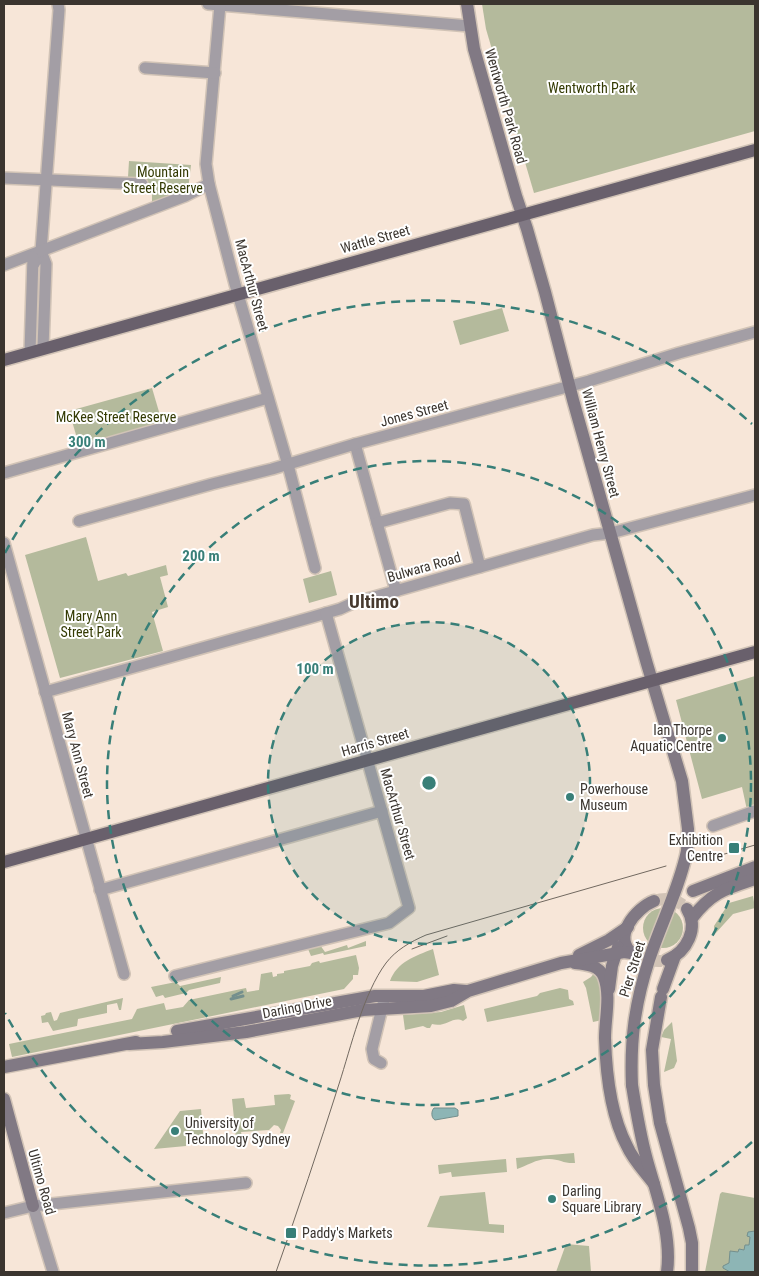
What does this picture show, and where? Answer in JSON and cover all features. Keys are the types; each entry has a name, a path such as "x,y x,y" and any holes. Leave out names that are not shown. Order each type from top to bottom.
{"main road":[{"name":"Wentworth Park Road","path":"467,4 474,50 522,214"},
{"name":"Wattle Street","path":"4,360 755,150"},
{"name":"William Henry Street","path":"522,214 652,680"},
{"name":"Harris Street","path":"4,862 755,652"},
{"name":"Pier Street","path":"652,680 686,797 688,843 680,879 642,982 632,1031 631,1059 636,1110 666,1230 667,1272"},
{"path":"693,891 755,868"},
{"path":"692,1272 692,1243 689,1228 656,1105 652,1050 662,993 671,958 688,942 692,926 689,914 712,896 732,886 755,879"},
{"path":"607,1001 618,944 637,912 654,901"},
{"name":"Darling Drive","path":"4,1067 129,1044 164,1042 234,1033 363,1010 383,1002 431,1006 451,1001 468,991 561,963 616,953 632,954 626,948 624,942 626,931"},
{"name":"Darling Drive","path":"561,963 626,931"},
{"path":"561,963 585,964 598,969 606,982 606,1051 611,1094 627,1147 654,1184"},
{"name":"Ultimo Road","path":"4,1099 33,1206"}],"street":[{"path":"30,352 36,256 45,179 58,4"},
{"path":"208,4 269,6 338,16 470,26"},
{"path":"338,16 344,4"},
{"name":"MacArthur Street","path":"220,5 206,164 209,184 315,568"},
{"path":"145,68 215,73"},
{"path":"4,178 142,184"},
{"path":"4,265 36,256 185,196 209,184"},
{"path":"36,256 46,264 43,348"},
{"name":"Jones Street","path":"79,521 288,465 355,444 570,386 755,332"},
{"path":"4,473 268,398"},
{"path":"355,444 396,591"},
{"name":"Bulwara Road","path":"45,692 593,535 610,533 755,495"},
{"path":"377,523 450,503 464,504 480,567"},
{"name":"Mary Ann Street","path":"4,543 124,974"},
{"name":"MacArthur Street","path":"175,976 389,923 409,908 326,612"},
{"path":"100,890 382,811"},
{"path":"713,826 755,811"},
{"path":"381,1063 374,1059 371,1054 383,1002"},
{"path":"4,1213 33,1206 246,1183"},
{"name":"Ultimo Road","path":"33,1206 53,1272"}],"green space":[{"name":"Wentworth Park","path":"482,4 755,4 755,131 534,193 486,29"},
{"name":"Mountain Street Reserve","path":"129,161 191,165 188,190 152,202 152,193 142,181 128,177"},
{"path":"502,308 509,331 460,345 453,321"},
{"name":"McKee Street Reserve","path":"152,388 162,422 79,445 69,411"},
{"name":"Mary Ann Street Park","path":"86,537 98,581 126,573 128,576 166,565 168,575 160,577 168,607 152,612 163,651 60,678 25,555"},
{"path":"331,571 337,595 309,603 303,579"},
{"name":"Ian Thorpe Aquatic Centre","path":"755,676 755,806 747,810 742,787 702,799 676,700"},
{"path":"753,896 755,908 733,914 714,935 714,926 729,903"},
{"path":"659,908 667,908 674,911 680,917 683,928 680,939 674,945 667,948 659,948 652,945 646,939 643,932 643,924 646,917 652,911"},
{"path":"366,941 366,946 324,955 323,953 311,956 308,949 320,945 325,952 347,945 348,948"},
{"path":"433,949 439,975 417,982 390,981 397,969 407,960"},
{"path":"356,955 359,968 358,975 353,975 353,979 344,989 12,1057 9,1044 132,1019 137,1009 164,1003 166,1010 183,1007 189,1000 246,988 247,992 259,990 261,974 272,972 273,977 284,973 284,971 310,966 312,963 319,961 320,963"},
{"path":"595,972 602,979 602,1020 593,1022 583,982"},
{"path":"221,977 220,983 165,998 163,995 156,997 151,987 176,982 180,986"},
{"path":"560,988 568,990 569,999 573,1001 574,1005 487,1022 484,1009 537,996 540,993"},
{"path":"123,998 121,1010 119,1010 117,1003 107,1005 107,1013 78,1019 77,1026 53,1031 48,1022 42,1023 41,1016 46,1013 51,1012 54,1021 57,1020 60,1013"},
{"path":"464,1005 467,1018 463,1021 456,1019 437,1025 432,1024 430,1028 423,1026 405,1030 403,1015 441,1012"},
{"path":"672,1022 677,1061 674,1068 664,1072 671,1039 661,1037 664,1030"},
{"path":"274,1095 291,1095 290,1099 295,1101 283,1133 280,1133 281,1130 278,1126 274,1125 269,1130 241,1132 242,1137 236,1138 232,1099 244,1098 246,1108 275,1105"},
{"path":"201,1109 204,1144 192,1145 191,1141 186,1141 186,1146 154,1149 180,1111"},
{"path":"574,1153 575,1163 543,1159 517,1169 516,1158"},
{"path":"506,1159 507,1172 452,1177 451,1172 439,1174 438,1165"},
{"path":"485,1192 489,1224 504,1225 504,1233 427,1227 440,1196"},
{"path":"722,1192 755,1198 755,1272 705,1272 720,1194"},
{"path":"566,1244 589,1246 591,1272 556,1272"}],"water":[{"path":"434,1108 455,1108 458,1110 458,1116 435,1120 432,1114"},
{"path":"755,1231 755,1272 730,1272 723,1268 723,1266 729,1263 730,1251 738,1252 739,1249 744,1250 745,1245 749,1245 750,1237 747,1236 748,1232"}],"waterway":[{"path":"233,996 242,992"},
{"path":"231,999 243,996"}],"tunnel":[{"path":"654,901 672,900 680,903 687,909"},
{"path":"633,954 649,960 667,960"}],"tram line":[{"path":"701,861 755,845"},
{"path":"276,1272 364,1005 378,976 390,958 414,940 426,935 666,866"},
{"path":"412,949 447,936"}],"place":[{"name":"Ian Thorpe Aquatic Centre","path":"722,738"},
{"name":"Powerhouse Museum","path":"570,797"},
{"name":"Exhibition Centre","path":"734,848"},
{"name":"University of Technology Sydney","path":"175,1131"},
{"name":"Darling Square Library","path":"552,1199"},
{"name":"Paddy's Markets","path":"291,1233"}],"district":[{"name":"Ultimo","path":"374,601"}]}
